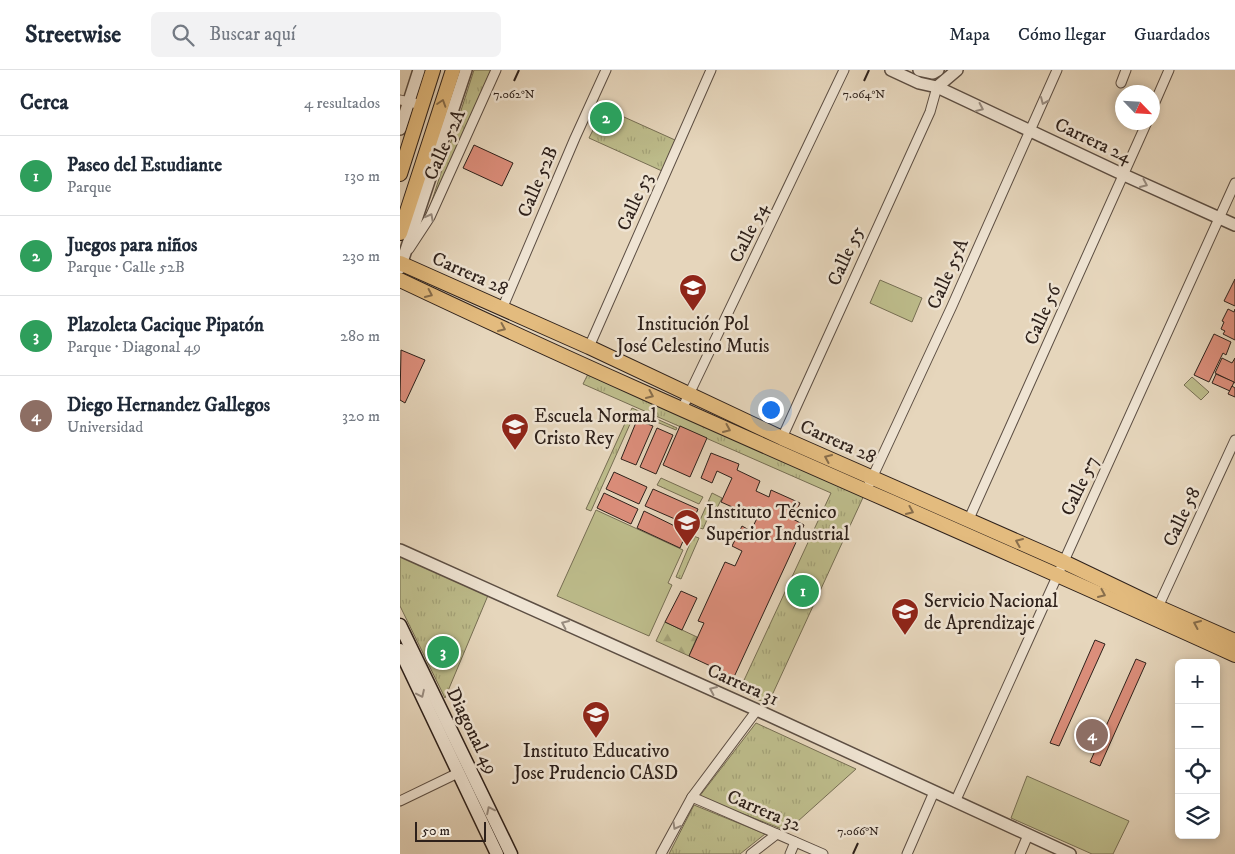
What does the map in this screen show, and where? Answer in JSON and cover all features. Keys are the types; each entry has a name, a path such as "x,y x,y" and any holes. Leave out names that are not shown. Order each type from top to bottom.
{"main road":[{"path":"400,174 410,102 433,70"},
{"path":"400,233 453,70"},
{"name":"Carrera 28","path":"401,263 968,521 1235,655"},
{"name":"Carrera 28","path":"400,280 682,409 968,536 1061,568 1158,607 1235,641"},
{"name":"Diagonal 49","path":"400,625 511,854"},
{"name":"Diagonal 49","path":"400,650 497,854"}],"street":[{"path":"400,129 419,70"},
{"path":"401,263 466,70"},
{"name":"Calle 52A","path":"401,263 430,217 496,70"},
{"name":"Calle 52B","path":"502,308 606,70"},
{"name":"Calle 53","path":"589,347 711,70"},
{"name":"Calle 54","path":"682,409 844,70"},
{"name":"Carrera 24","path":"891,70 919,83 936,86 1030,132 1235,225"},
{"path":"919,70 936,71 936,86"},
{"path":"936,86 957,70"},
{"name":"Calle 55A","path":"866,491 956,297 1057,70"},
{"path":"1120,83 1126,70"},
{"path":"1160,91 1169,70"},
{"name":"Calle 55","path":"782,438 930,112 936,86"},
{"name":"Calle 56","path":"968,521 1144,130"},
{"name":"Calle 57","path":"955,802 1235,183"},
{"name":"Calle 58","path":"1158,607 1235,440"},
{"name":"Carrera 31","path":"400,550 757,710 1070,854"},
{"path":"661,854 692,797 757,710"},
{"path":"400,801 458,774"},
{"path":"907,854 934,792"},
{"name":"Carrera 32","path":"692,797 823,854"},
{"path":"751,854 777,834"},
{"path":"1020,854 1028,835"},
{"path":"790,854 795,842"}],"green space":[{"path":"474,70 491,70 429,210"},
{"path":"604,108 675,140 662,171 589,138"},
{"path":"880,280 922,298 912,322 870,303"},
{"path":"591,368 866,491 768,704 739,691 831,493 583,384"},
{"path":"1192,377 1209,392 1201,400 1184,385"},
{"path":"632,408 677,428 676,430 635,413 591,511 586,509"},
{"path":"661,478 703,497 699,504 657,485"},
{"path":"712,493 722,498 717,508 713,506 703,529 697,527"},
{"path":"596,510 683,550 668,583 672,585 649,636 557,596"},
{"path":"693,536 699,538 681,579 676,577"},
{"path":"400,552 489,593 445,698 400,606"},
{"path":"665,622 697,637 689,656 656,641"},
{"path":"756,723 856,769 787,831 699,797"},
{"path":"1027,776 1129,821 1113,854 1092,854 1011,818"},
{"path":"694,805 765,834 740,854 669,854"}],"building":[{"path":"474,145 513,163 502,186 463,168"},
{"path":"1235,279 1235,306 1224,301"},
{"path":"1228,309 1234,312 1235,309 1235,340 1223,334 1225,331 1221,329 1224,322 1222,321"},
{"path":"1214,334 1231,342 1226,355 1223,353 1209,382 1194,375"},
{"path":"401,350 425,360 405,403 400,400"},
{"path":"1222,358 1232,363 1235,358 1235,383 1215,373"},
{"path":"1216,374 1234,382 1230,391 1212,383"},
{"path":"1232,386 1235,388 1235,397 1228,394"},
{"path":"637,420 653,426 636,465 621,459"},
{"path":"680,426 707,438 690,477 663,465"},
{"path":"657,428 673,435 656,474 640,467"},
{"path":"711,453 739,464 737,470 760,481 756,491 769,497 771,490 800,503 793,519 804,525 734,677 689,656 704,623 698,621 725,562 735,566 742,551 732,546 742,526 751,531 757,518 721,502 732,478 717,471 712,483 701,478"},
{"path":"614,472 647,487 639,504 606,489"},
{"path":"653,489 698,509 691,526 645,506"},
{"path":"604,493 638,509 631,524 597,508"},
{"path":"644,511 687,532 680,548 637,528"},
{"path":"681,591 697,598 682,630 665,622"},
{"path":"1095,640 1105,644 1059,746 1050,743"},
{"path":"1136,659 1146,663 1100,766 1090,762"}],"place":[{"name":"Juegos para niños","path":"606,118"},
{"name":"Institución Pol José Celestino Mutis","path":"693,312"},
{"name":"Escuela Normal Cristo Rey","path":"515,451"},
{"name":"Instituto Técnico Superior Industrial","path":"687,547"},
{"name":"Paseo del Estudiante","path":"803,591"},
{"name":"Servicio Nacional de Aprendizaje","path":"905,636"},
{"name":"Plazoleta Cacique Pipatón","path":"443,652"},
{"name":"Diego Hernandez Gallegos","path":"1092,735"},
{"name":"Instituto Educativo Jose Prudencio CASD","path":"596,739"}]}
